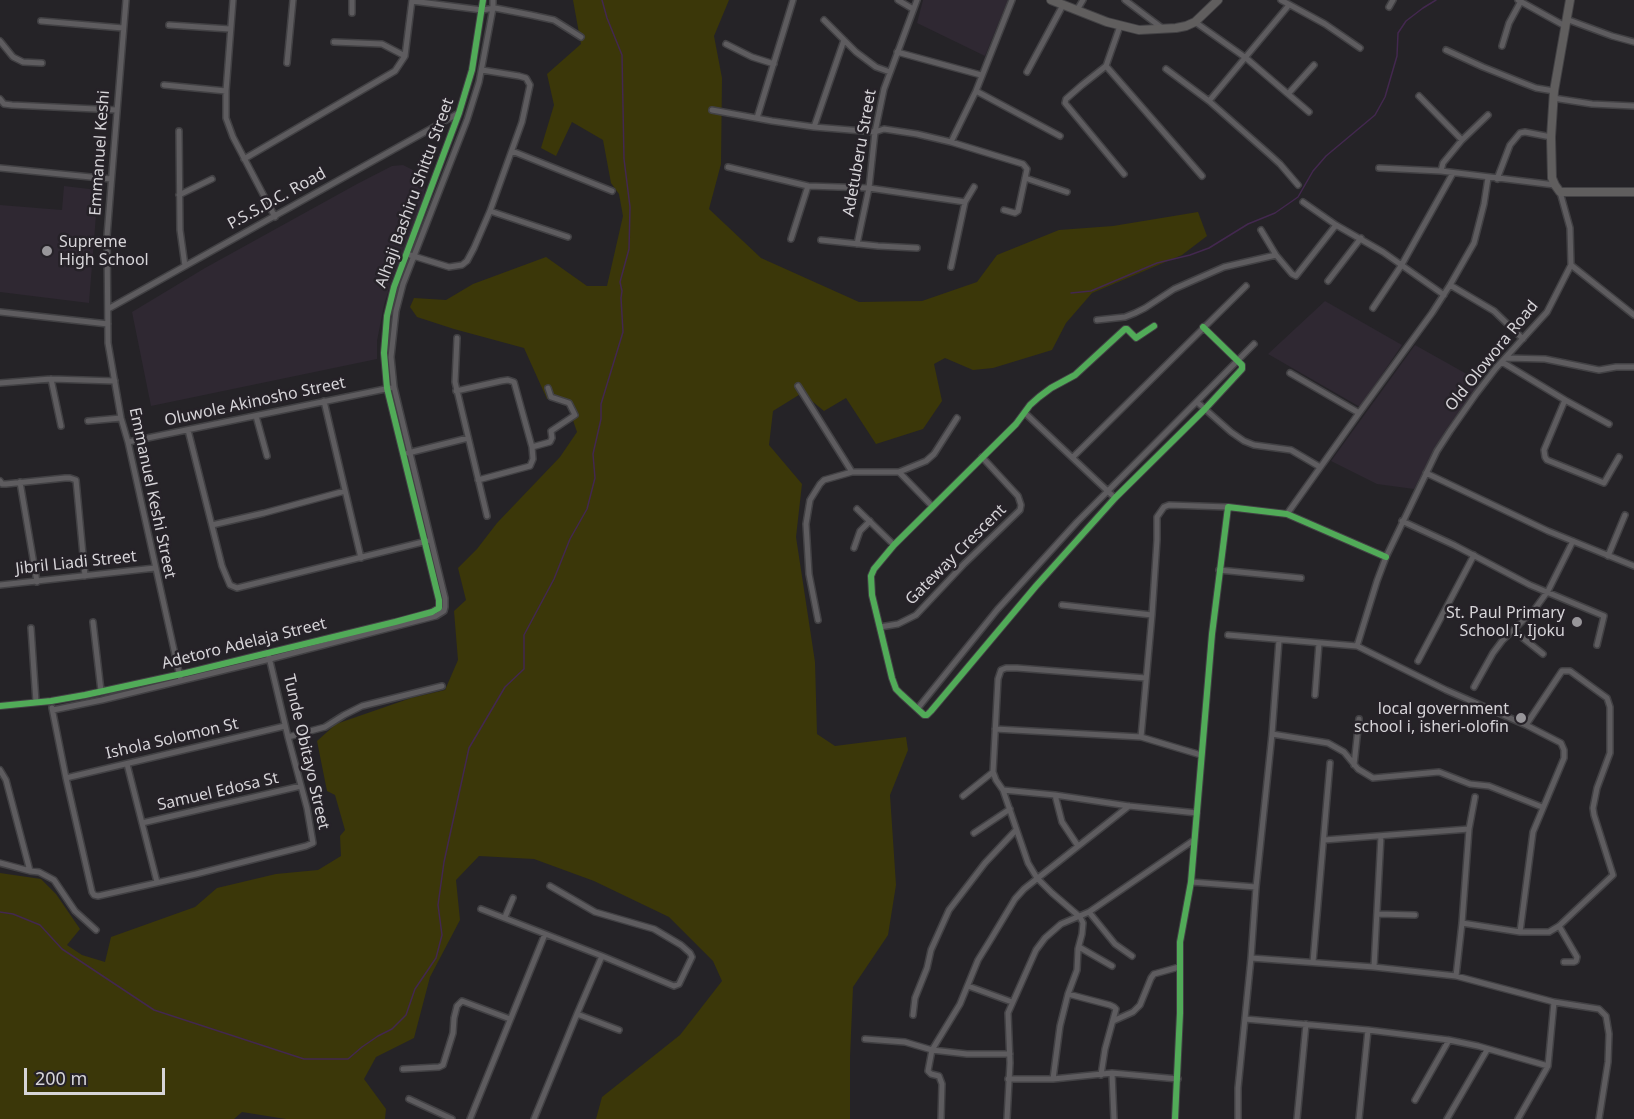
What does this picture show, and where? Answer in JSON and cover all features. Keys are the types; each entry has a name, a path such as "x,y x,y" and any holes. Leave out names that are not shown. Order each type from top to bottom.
{"street":[{"name":"Emmanuel Keshi","path":"108,309 107,236 126,0"},
{"path":"233,0 226,118 228,128 275,217"},
{"path":"287,63 292,0"},
{"path":"351,13 352,0"},
{"path":"244,159 395,71 405,56 412,0 482,10 495,8 554,20 581,37"},
{"name":"Alhaji Bashiru Shittu Street","path":"441,608 384,353 387,316 394,288 459,114 472,70 483,0"},
{"name":"Alhaji Bashiru Shittu Street","path":"390,388 396,311 403,284 468,115 482,70 493,0"},
{"path":"757,118 793,0"},
{"path":"898,0 913,9"},
{"name":"Adetuberu Street","path":"857,244 869,188 875,132 884,89 917,0"},
{"path":"951,142 976,90 1012,0"},
{"path":"1051,0 1120,26 1139,30 1186,26 1195,22 1218,0"},
{"path":"1077,10 1083,0"},
{"path":"1125,0 1163,29"},
{"path":"1281,0 1325,24 1360,48"},
{"path":"1389,7 1393,0"},
{"name":"Old Olowora Road","path":"1357,646 1386,557 1426,473 1450,431 1476,394 1547,312 1571,265 1570,228 1558,189 1552,178 1551,168 1554,95 1570,0"},
{"path":"1502,46 1519,1 1565,23 1634,42"},
{"path":"1027,72 1063,5"},
{"path":"1209,101 1289,5"},
{"path":"824,20 865,59 876,67 890,72"},
{"path":"41,21 123,28"},
{"path":"1195,22 1246,58 1309,112"},
{"path":"169,25 230,29"},
{"path":"1120,26 1106,66 1066,99 1065,103 1124,174"},
{"path":"814,127 844,40"},
{"path":"0,41 18,60 42,63"},
{"path":"334,42 377,43 386,45 405,56"},
{"path":"726,44 752,57 774,64"},
{"path":"1446,50 1554,95 1592,104 1634,106"},
{"path":"897,52 981,75"},
{"path":"1288,94 1314,65"},
{"path":"1106,66 1202,176"},
{"path":"1167,69 1209,101 1280,164 1298,185"},
{"path":"406,254 449,267 462,265 474,248 490,212 522,122 530,85 525,78 519,76 482,70"},
{"path":"164,85 226,91"},
{"path":"976,90 1060,136"},
{"path":"1419,96 1462,140"},
{"path":"0,99 4,104 12,105 117,110"},
{"path":"712,110 814,127 875,132 885,129 917,134 1025,165 1027,169 1017,211 1015,213 1004,210"},
{"path":"459,114 468,115"},
{"name":"P.S.S.D.C. Road","path":"108,309 459,114"},
{"path":"1441,171 1443,163 1462,140 1488,115"},
{"path":"179,131 180,230 185,266"},
{"path":"1497,179 1510,145 1520,133 1551,137"},
{"path":"512,151 612,191"},
{"path":"728,167 808,186 869,188 965,201"},
{"path":"0,168 111,179"},
{"path":"1379,168 1441,171 1558,189 1634,192"},
{"path":"1372,308 1401,266 1453,173"},
{"path":"1025,178 1067,192"},
{"path":"1287,514 1432,314 1450,285 1474,243 1488,178"},
{"path":"179,195 212,179"},
{"path":"791,239 808,186"},
{"path":"951,267 965,201 974,187"},
{"path":"1303,201 1336,225 1383,252 1444,295"},
{"path":"490,212 568,237"},
{"path":"1261,230 1276,255 1293,274 1297,275 1336,225"},
{"path":"1328,281 1361,238"},
{"path":"821,240 917,248"},
{"path":"1097,320 1125,317 1145,308 1174,289 1224,267 1276,255"},
{"path":"1571,265 1634,315"},
{"path":"1450,285 1494,311 1523,339"},
{"path":"1073,457 1246,286"},
{"name":"Emmanuel Keshi Street","path":"108,309 108,344 121,418 180,677"},
{"path":"0,312 108,324"},
{"path":"1154,326 1136,338 1127,329 1123,330 1075,375 1030,405 1025,413 894,545 874,569 871,576 872,595 892,678 896,689 921,713 927,715 1007,619 1115,498 1242,369 1242,364 1203,327"},
{"path":"457,338 454,375 456,390 487,516"},
{"path":"918,708 998,610 1077,522 1254,344"},
{"path":"1504,360 1545,359 1599,370 1634,367"},
{"path":"1504,360 1565,400 1609,424"},
{"path":"1290,373 1359,413"},
{"path":"0,383 51,379 115,381"},
{"path":"51,379 60,426"},
{"path":"456,390 508,380 514,382 532,447 533,459 530,466 478,480"},
{"path":"798,386 852,472"},
{"name":"Oluwole Akinosho Street","path":"128,442 390,388"},
{"path":"532,447 550,442 551,431 575,415 568,403 551,397 548,388"},
{"path":"1565,400 1544,450 1547,460 1601,483 1606,482 1620,457"},
{"path":"324,401 361,558"},
{"path":"1197,402 1244,441 1254,446 1291,450 1320,467"},
{"path":"1025,413 1115,498"},
{"path":"256,416 267,456"},
{"path":"88,421 121,418"},
{"path":"818,620 807,549 806,524 810,500 820,484 824,480 852,472 899,472 926,461 934,454 957,418"},
{"path":"188,430 222,566 231,585 237,588 427,541"},
{"path":"406,454 468,438"},
{"name":"Gateway Crescent","path":"880,627 897,624 916,615 1020,510 1018,496 982,457"},
{"path":"899,472 932,506"},
{"path":"1426,473 1573,542 1634,566"},
{"path":"0,481 2,484 65,478 76,480 85,576"},
{"path":"20,482 37,582"},
{"path":"212,525 345,491"},
{"path":"1141,737 1152,615 1157,517 1164,507 1169,505 1228,507 1287,514 1386,557"},
{"path":"1175,1119 1180,1013 1180,942 1191,882 1219,570 1228,507"},
{"path":"857,509 894,545"},
{"path":"1608,556 1625,515"},
{"path":"854,548 860,531 870,521"},
{"path":"1402,521 1530,585 1604,616 1597,645"},
{"path":"1474,687 1493,652 1534,610 1548,591 1573,542"},
{"path":"1418,661 1474,555"},
{"name":"Jibril Liadi Street","path":"0,585 154,568"},
{"path":"1219,570 1301,578"},
{"path":"1062,605 1152,615"},
{"path":"53,710 436,616 441,608"},
{"name":"Adetoro Adelaja Street","path":"269,656 441,608"},
{"path":"998,610 1007,619"},
{"path":"93,622 101,691"},
{"path":"31,628 36,702"},
{"path":"1514,631 1543,654"},
{"path":"1228,635 1357,646 1561,743 1564,758 1542,807 1530,844 1520,932"},
{"path":"1238,1119 1238,1088 1279,640"},
{"path":"1314,695 1319,643"},
{"name":"Tunde Obitayo Street","path":"157,882 313,843 269,656"},
{"path":"1053,1079 1060,1026 1077,970 1083,923 1080,917 1037,878 1024,855 1003,790 993,772 998,679 1001,670 1006,668 1032,668 1146,678"},
{"path":"1462,923 1520,932 1552,931 1613,875 1593,808 1597,788 1610,753 1609,703 1604,694 1570,671 1562,671 1526,725"},
{"name":"Adetoro Adelaja Street","path":"0,706 51,701 180,677"},
{"path":"288,737 320,729 362,706 442,686"},
{"path":"51,701 89,884 94,895 157,882 127,764"},
{"path":"1354,765 1359,719"},
{"name":"Ishola Solomon St","path":"66,778 285,726"},
{"path":"995,729 1141,737 1201,755"},
{"path":"1272,734 1328,743 1344,752 1358,769 1373,778 1439,772 1470,784 1489,786 1542,807"},
{"path":"1313,962 1330,763"},
{"path":"0,770 6,780 30,871"},
{"path":"963,796 993,772"},
{"name":"Samuel Edosa St","path":"142,823 301,786"},
{"path":"1003,790 1197,813"},
{"path":"1055,795 1062,822 1078,846"},
{"path":"1456,976 1469,829 1475,796"},
{"path":"941,1119 942,1084 939,1076 928,1071 932,1050 960,1004 978,960 1024,889 1129,806"},
{"path":"974,833 1010,809"},
{"path":"1324,840 1469,829"},
{"path":"913,1015 915,998 927,968 931,950 949,910 962,891 1016,830"},
{"path":"1374,967 1381,836"},
{"path":"1007,1119 1010,1054 1008,1017 1012,1002 1036,950 1045,938 1061,924 1089,912 1194,840"},
{"path":"0,863 39,872 54,880 75,911 96,930"},
{"path":"1191,882 1256,887"},
{"path":"481,909 506,917 676,987 680,984 692,955 681,945 659,932 595,912 550,886"},
{"path":"506,917 513,898"},
{"path":"1089,912 1115,944 1132,956"},
{"path":"1378,914 1415,915"},
{"path":"1559,926 1577,957 1574,962 1564,962"},
{"path":"470,1119 545,934"},
{"path":"1079,947 1112,966"},
{"path":"534,1119 602,956"},
{"path":"1251,958 1456,976 1554,1002 1599,1009 1606,1016 1609,1034 1608,1062 1599,1119"},
{"path":"1113,1021 1133,1012 1140,1005 1154,974 1179,967"},
{"path":"968,986 1012,1002"},
{"path":"1068,994 1116,1009 1105,1049 1101,1075"},
{"path":"403,1069 443,1065 453,1033 456,1012 462,1001 510,1019"},
{"path":"1518,1119 1548,1066 1554,1002"},
{"path":"577,1014 620,1030"},
{"path":"1245,1019 1449,1040 1548,1066"},
{"path":"1297,1119 1306,1024"},
{"path":"1359,1119 1368,1030"},
{"path":"865,1040 905,1042 932,1050 968,1054 1010,1054"},
{"path":"1415,1100 1449,1040"},
{"path":"1447,1119 1487,1050"},
{"path":"1008,1079 1053,1079 1112,1073 1178,1079"},
{"path":"1112,1073 1114,1119"},
{"path":"409,1100 452,1119"}],"shaded area":[{"path":"573,0 729,0 714,36 722,78 721,164 709,209 761,258 859,302 922,301 977,282 997,255 1059,230 1113,226 1198,212 1207,236 1182,255 1092,293 1066,323 1052,350 993,368 973,370 945,358 934,364 942,401 923,429 876,444 846,398 824,411 802,393 773,411 769,445 802,484 796,537 815,662 817,734 835,746 906,737 908,750 890,795 896,885 888,935 853,987 850,1119 596,1119 602,1097 680,1035 722,981 713,961 669,917 594,881 534,859 479,856 456,880 460,920 430,977 414,1038 376,1057 364,1079 386,1109 385,1119 286,1119 242,1112 234,1119 0,1119 0,873 41,879 56,894 80,929 67,945 82,955 105,962 111,937 195,907 217,888 276,874 318,870 341,856 340,836 345,830 335,795 327,791 317,741 336,724 411,698 445,690 458,660 454,611 466,600 458,568 560,457 577,432 566,400 547,399 524,348 417,317 410,307 414,298 446,300 473,284 546,257 587,286 607,286 623,216 619,194 611,183 603,140 572,122 556,156 541,148 554,105 547,74 581,44"},
{"path":"923,0 1008,0 985,56 917,23"},
{"path":"403,165 417,172 425,187 423,203 392,279 384,305 377,341 377,359 151,406 132,312 205,268 357,184 392,166"},
{"name":"Supreme High School","path":"64,186 98,190 89,303 0,292 0,205 62,210"},
{"path":"1325,301 1402,345 1360,407 1268,354"},
{"path":"1415,345 1481,382 1445,431 1414,489 1377,484 1331,461"}],"waterway":[{"path":"0,912 13,914 40,925 62,949 154,1010 304,1059 348,1059 378,1036 392,1029 406,1015 415,989 436,958 442,935 438,905 444,862 469,748 505,687 524,669 524,635 587,509 595,478 593,454 601,419 601,404 623,332 620,282 629,249 630,207 624,159 622,55 602,0"},
{"path":"1071,293 1091,291 1157,263 1209,248 1248,224 1275,213 1298,197 1313,171 1326,156 1375,115 1385,97 1397,56 1398,33 1406,21 1436,0"}],"cycle path":[{"path":"0,706 85,695 186,673 395,622 439,608 439,600 387,388 384,353 387,316 394,287 459,113 472,70 483,0"},
{"path":"1154,326 1136,338 1125,329 1075,375 1039,397 1016,424 894,545 874,569 871,576 872,595 892,678 896,689 924,715 931,711 1036,586 1115,498 1242,369 1242,365 1203,327"},
{"path":"1175,1119 1180,1013 1180,942 1191,882 1212,634 1228,507 1287,514 1386,557"}],"place":[{"name":"Supreme High School","path":"47,251"},
{"name":"St. Paul Primary School I, Ijoku","path":"1577,622"},
{"name":"local government school i, isheri-olofin","path":"1521,718"}]}
